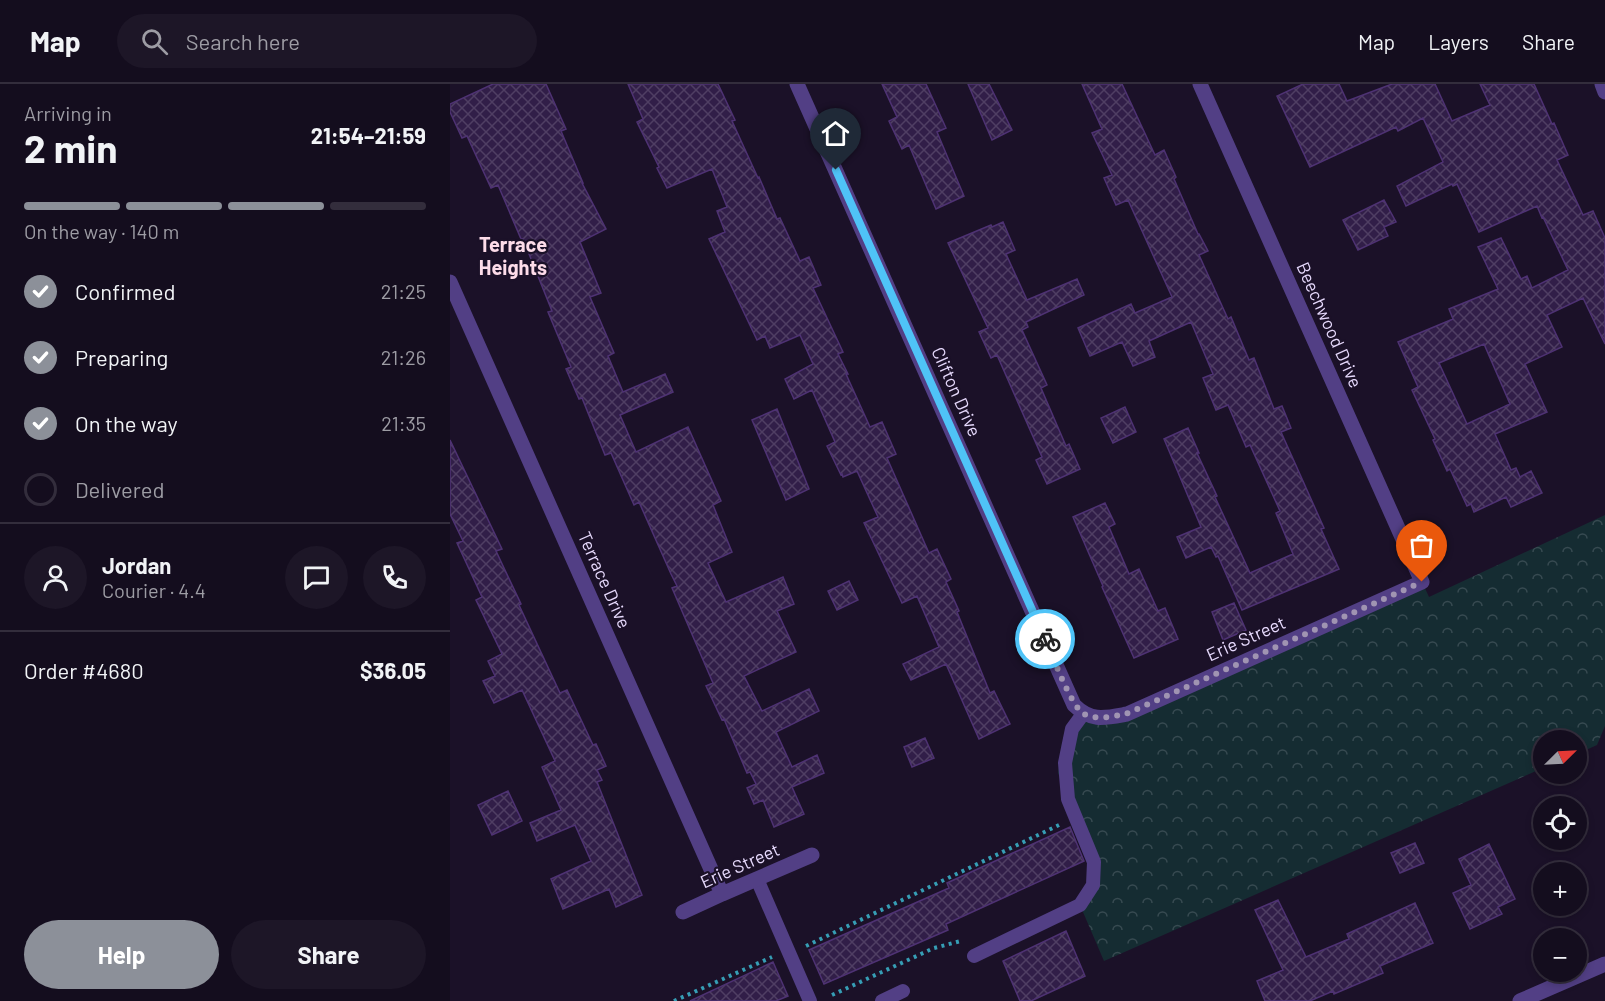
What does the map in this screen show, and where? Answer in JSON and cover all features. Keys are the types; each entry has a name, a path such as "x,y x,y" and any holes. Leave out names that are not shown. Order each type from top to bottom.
{"street":[{"name":"Clifton Drive","path":"797,84 1074,705 1083,714"},
{"name":"Beechwood Drive","path":"1200,84 1422,582"},
{"path":"1602,84 1605,92"},
{"name":"Terrace Drive","path":"450,282 722,894"},
{"name":"Erie Street","path":"1083,714 1100,718 1126,714 1422,582"},
{"name":"Erie Street","path":"683,912 812,855"},
{"path":"1520,1001 1605,964"}],"lane":[{"path":"974,956 1080,905 1093,885 1094,861 1068,799 1065,763 1072,729 1083,714"},
{"path":"758,879 810,1001"},
{"path":"882,1001 903,992"}],"path":[{"path":"802,948 1076,818"},
{"path":"832,995 934,948 966,940"},
{"path":"674,1001 779,954"}],"green space":[{"path":"1605,515 1605,726 1597,745 1587,750 1587,730 1533,730 1533,772 1104,961 1080,905 1094,861 1058,773 1062,743 1083,714 1100,718 1422,582 1429,597"}],"building":[{"path":"493,84 546,84 566,129 561,131 582,183 606,229 580,242 601,293 590,297 614,353 608,356 623,392 665,374 673,392 620,415 636,452 688,427 721,501 713,505 732,552 708,563 726,602 783,577 794,604 777,611 796,652 744,676 762,711 809,689 819,711 776,732 792,767 817,755 824,773 792,787 804,814 774,827 763,800 754,804 747,788 756,784 750,772 747,773 724,719 722,720 706,686 713,683 672,588 677,586 639,502 634,505 611,453 605,455 582,398 579,399 566,369 571,367 548,312 552,311 523,239 521,239 498,185 491,188 467,136 462,138 450,112 450,104"},
{"path":"628,84 718,84 735,120 732,121 777,219 780,218 800,261 809,257 821,285 813,288 843,352 838,354 848,374 846,374 870,427 882,422 896,454 887,458 929,553 937,549 951,579 946,582 959,611 957,612 990,693 994,691 1010,724 979,739 946,664 911,680 903,664 939,647 917,596 902,603 864,523 878,517 857,471 843,477 841,475 827,446 835,442 812,390 794,399 785,379 813,364 800,335 770,348 765,336 757,340 709,239 725,232 717,211 727,207 712,169 667,188 637,122 643,119"},
{"path":"882,84 926,84 946,128 937,132 964,196 936,209 909,145 902,149 889,121 897,117"},
{"path":"968,84 989,84 1012,130 992,140"},
{"path":"1082,84 1122,84 1155,155 1164,150 1176,177 1174,179 1208,251 1199,255 1228,319 1231,317 1249,360 1254,358 1274,409 1282,406 1291,428 1281,432 1324,528 1321,529 1339,569 1242,610 1218,556 1216,557 1211,547 1186,558 1177,537 1201,527 1164,439 1188,428 1217,496 1215,497 1250,573 1293,554 1276,513 1280,511 1250,445 1246,447 1228,405 1216,410 1203,378 1213,374 1191,322 1149,341 1155,357 1133,366 1122,342 1090,356 1078,328 1131,304 1135,313 1172,297 1128,200 1116,205 1104,178 1112,175 1092,133 1102,129"},
{"path":"1303,84 1339,84 1347,101 1392,84 1435,84 1452,121 1490,105 1480,84 1534,84 1568,155 1557,160 1583,215 1593,211 1605,238 1605,344 1583,298 1547,315 1562,347 1525,364 1547,412 1495,434 1511,470 1516,468 1520,477 1531,471 1542,493 1511,507 1506,497 1474,512 1471,504 1467,506 1450,469 1447,471 1433,440 1435,439 1412,390 1418,387 1398,342 1453,319 1449,309 1498,289 1478,247 1501,238 1521,279 1527,276 1532,288 1568,270 1537,206 1479,232 1457,184 1453,186 1452,184 1406,206 1397,186 1443,162 1423,118 1398,131 1396,127 1310,167 1277,96","holes":["1484,344 1510,404 1467,424 1439,363"]},
{"path":"1384,200 1396,222 1384,227 1388,236 1358,250 1343,220"},
{"path":"1003,222 1015,250 1006,254 1027,300 1077,279 1084,295 1026,322 1028,327 1022,330 1047,385 1041,388 1066,446 1069,444 1080,469 1047,484 1036,460 1042,457 997,355 991,358 979,332 988,328 948,243"},
{"path":"1125,407 1136,432 1113,443 1101,418"},
{"path":"777,409 809,489 786,500 752,420"},
{"path":"450,440 502,549 496,551 560,693 567,690 593,745 596,744 606,766 597,770 602,780 597,782 642,895 616,907 609,889 563,909 551,879 591,861 575,825 537,841 530,823 561,810 542,767 555,761 522,690 494,703 483,681 495,676 488,661 502,654 476,600 482,597 457,543 463,541 450,514"},
{"path":"1105,503 1115,524 1109,527 1129,574 1139,569 1158,611 1165,608 1178,639 1134,658 1073,517"},
{"path":"849,581 858,600 837,610 828,591"},
{"path":"1234,603 1246,630 1223,640 1212,612"},
{"path":"925,738 934,758 912,767 904,747"},
{"path":"508,791 522,821 492,835 478,805"},
{"path":"1070,827 1084,861 946,924 948,930 824,984 809,950 949,888 947,883"},
{"path":"1415,843 1424,863 1400,873 1391,853"},
{"path":"1489,844 1515,899 1498,907 1502,914 1470,929 1453,893 1471,885 1459,859"},
{"path":"1278,900 1306,957 1349,939 1347,934 1415,903 1433,943 1380,966 1383,973 1334,994 1333,991 1310,1001 1265,1001 1257,981 1283,970 1255,910"},
{"path":"1066,931 1085,976 1031,1001 1020,1001 1003,961"},
{"path":"773,962 788,996 776,1001 690,1001"}],"way so far":[{"path":"1045,639 1074,705 1083,714 1100,718 1126,714 1422,582"}],"district":[{"name":"Terrace Heights","path":"513,256"}],"route":[{"path":"836,170 1045,639"}]}
